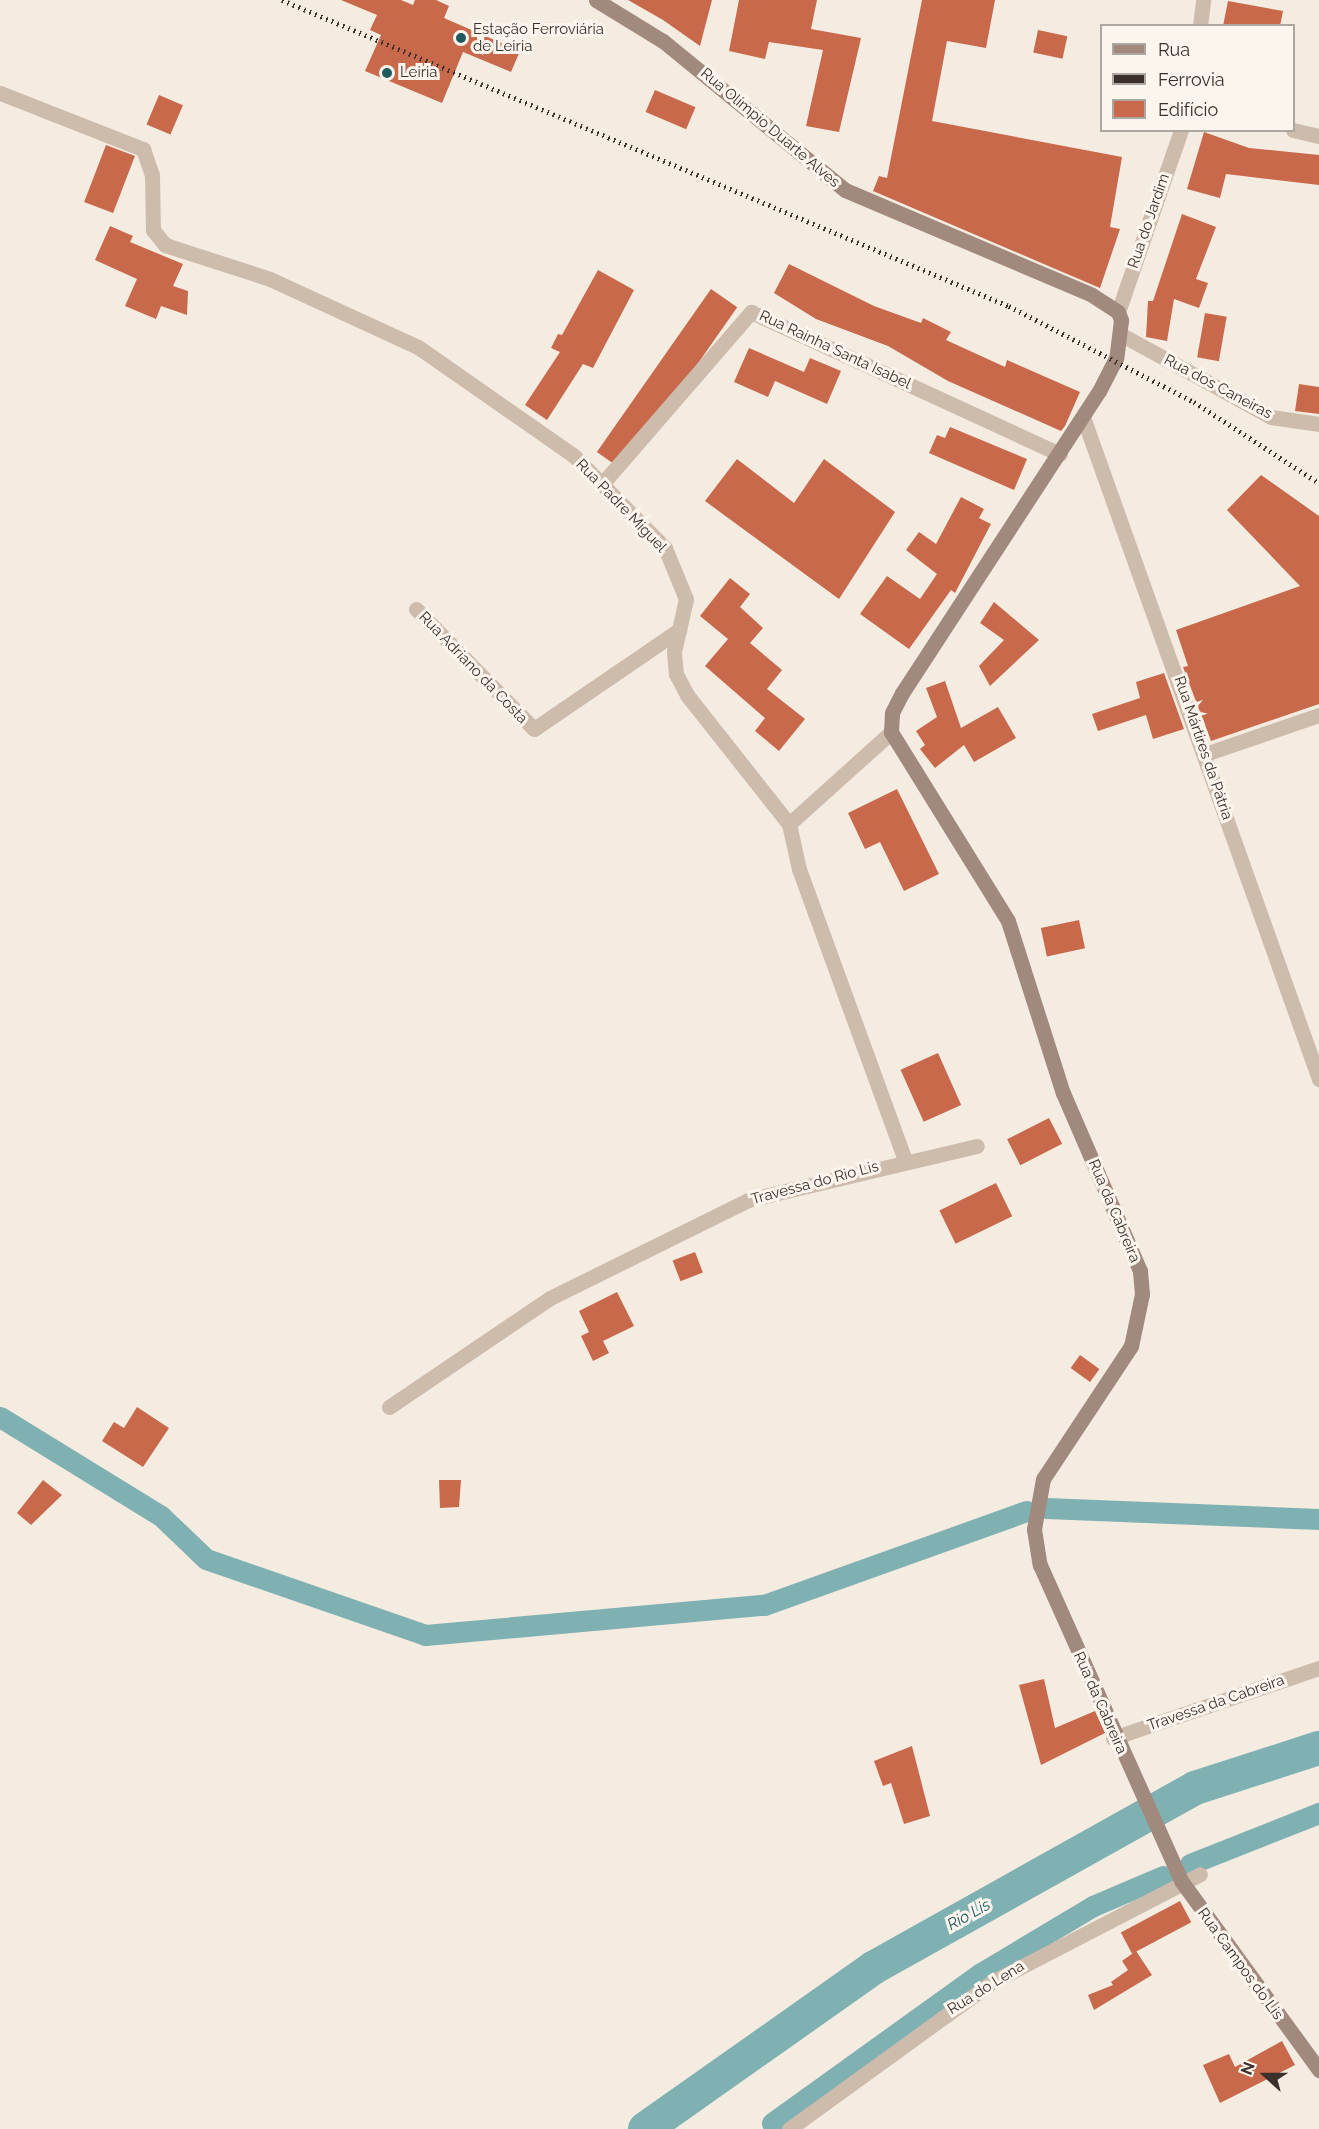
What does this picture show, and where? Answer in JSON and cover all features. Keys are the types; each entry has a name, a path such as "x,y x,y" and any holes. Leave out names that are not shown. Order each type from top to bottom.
{"main road":[{"name":"Rua Olímpio Duarte Alves","path":"596,0 663,41 845,190 1092,295 1118,312"},
{"path":"891,732 891,713 902,693 1060,454 1109,373 1122,335 1118,312"},
{"name":"Rua da Cabreira","path":"891,732 1008,921 1063,1093 1140,1271 1142,1294 1131,1346 1049,1467 1034,1529 1044,1577 1113,1738 1126,1761 1168,1854"},
{"name":"Rua Campos do Lis","path":"1168,1854 1182,1882 1319,2070"}],"street":[{"path":"1200,24 1203,0"},
{"name":"Rua Padre Miguel","path":"0,93 143,149 152,174 153,230 165,245 270,279 418,347 573,455 665,548 686,599 679,630 676,674 687,695 789,824"},
{"path":"1295,130 1319,136"},
{"name":"Rua do Jardim","path":"1118,312 1180,132"},
{"name":"Rua Rainha Santa Isabel","path":"602,484 751,312 1060,454"},
{"name":"Rua dos Caneiras","path":"1122,335 1271,417 1319,424"},
{"name":"Rua Mártires da Pátria","path":"1083,417 1205,754 1319,1080"},
{"name":"Rua Adriano da Costa","path":"416,609 534,729 679,630"},
{"path":"1205,754 1319,715"},
{"path":"891,732 789,824 799,869 905,1160"},
{"name":"Travessa do Rio Lis","path":"389,1407 550,1298 748,1200 905,1160 977,1146"},
{"name":"Travessa da Cabreira","path":"1113,1738 1319,1668"},
{"name":"Rua do Lena","path":"789,2129 992,1982 1200,1874"}],"building":[{"path":"341,0 401,0 413,5 415,0 436,0 449,6 444,18 520,51 511,72 463,52 442,103 365,71 381,35 370,30 377,15"},
{"path":"628,0 712,0 700,46 663,20"},
{"path":"739,0 817,0 811,29 861,38 839,132 806,126 823,50 769,42 765,59 729,51"},
{"path":"922,0 995,0 986,48 947,41 932,121 1122,157 1110,227 1120,229 1100,288 873,191 879,176 887,178"},
{"path":"1228,1 1283,11 1280,24 1223,24"},
{"path":"1038,30 1067,36 1063,59 1033,52"},
{"path":"655,90 696,107 686,129 646,112"},
{"path":"159,95 183,105 170,135 146,124"},
{"path":"1204,132 1249,148 1319,155 1319,185 1226,174 1220,198 1187,189"},
{"path":"106,145 135,156 113,213 84,202"},
{"path":"1182,214 1216,227 1196,279 1208,283 1199,308 1174,299 1167,341 1146,337 1148,301 1153,301"},
{"path":"110,226 133,236 130,242 183,264 173,286 188,291 187,315 161,306 156,319 125,306 137,279 95,260"},
{"path":"789,264 874,306 921,323 923,318 951,332 946,340 1005,367 1007,360 1080,392 1065,426 1061,431 948,381 888,346 816,319 774,293"},
{"path":"598,270 634,290 593,368 583,364 547,420 525,405 560,352 551,348 558,334 562,335"},
{"path":"711,289 737,307 623,470 597,452"},
{"path":"1205,313 1227,317 1219,361 1197,357"},
{"path":"749,348 804,372 810,358 841,371 827,404 775,381 768,397 734,382"},
{"path":"1299,384 1319,387 1319,414 1295,411"},
{"path":"950,427 1027,459 1014,490 929,453 937,435 945,438"},
{"path":"737,459 794,503 824,459 895,512 839,599 705,501"},
{"path":"1261,475 1319,516 1319,704 1211,741 1183,667 1188,666 1176,630 1300,586 1227,510"},
{"path":"961,497 984,509 979,518 991,524 955,593 951,590 909,649 860,614 887,576 920,599 937,574 906,550 919,532 936,544"},
{"path":"730,578 750,594 740,607 763,628 750,643 782,670 767,689 805,719 779,751 755,731 765,718 705,666 728,639 700,616"},
{"path":"994,602 1039,640 990,686 979,666 1004,640 980,623"},
{"path":"1164,673 1184,729 1153,739 1146,715 1098,731 1092,714 1140,698 1136,682"},
{"path":"945,681 961,728 998,707 1016,738 974,762 964,745 935,768 920,749 925,745 916,731 937,717 926,688"},
{"path":"897,789 939,874 904,891 880,842 865,849 848,813"},
{"path":"1079,920 1085,948 1047,956 1041,928"},
{"path":"938,1053 961,1105 924,1122 901,1070"},
{"path":"1049,1118 1062,1144 1020,1165 1007,1139"},
{"path":"996,1183 1012,1216 956,1244 939,1211"},
{"path":"695,1252 703,1273 680,1281 673,1261"},
{"path":"617,1292 634,1326 603,1341 609,1353 593,1361 581,1336 589,1332 579,1311"},
{"path":"1080,1355 1099,1369 1090,1382 1071,1368"},
{"path":"137,1407 169,1428 143,1467 102,1441 114,1422 124,1428"},
{"path":"43,1480 62,1495 31,1525 17,1513"},
{"path":"439,1480 461,1480 459,1507 440,1508"},
{"path":"1044,1679 1055,1728 1095,1711 1105,1733 1041,1765 1019,1685"},
{"path":"912,1746 930,1816 904,1824 891,1783 883,1786 874,1761"},
{"path":"1180,1901 1191,1922 1132,1954 1121,1932"},
{"path":"1136,1951 1152,1975 1094,2010 1088,1995 1113,1985 1111,1982 1128,1970 1122,1961"},
{"path":"1282,2041 1295,2065 1220,2103 1203,2065 1229,2054 1235,2067"}],"waterway":[{"path":"0,1417 161,1516 206,1559 425,1635 764,1605 1027,1511"},
{"path":"1046,1508 1319,1519"},
{"name":"Rio Lis","path":"645,2129 873,1968 1195,1788 1319,1748"},
{"path":"1190,1864 1319,1813"},
{"path":"772,2123 981,1973 1093,1906 1163,1876"}],"railway":[{"path":"282,0 1009,306 1194,402 1319,483"}],"place":[{"name":"Estação Ferroviária de Leiria","path":"461,38"},
{"name":"Leiria","path":"387,73"}]}
